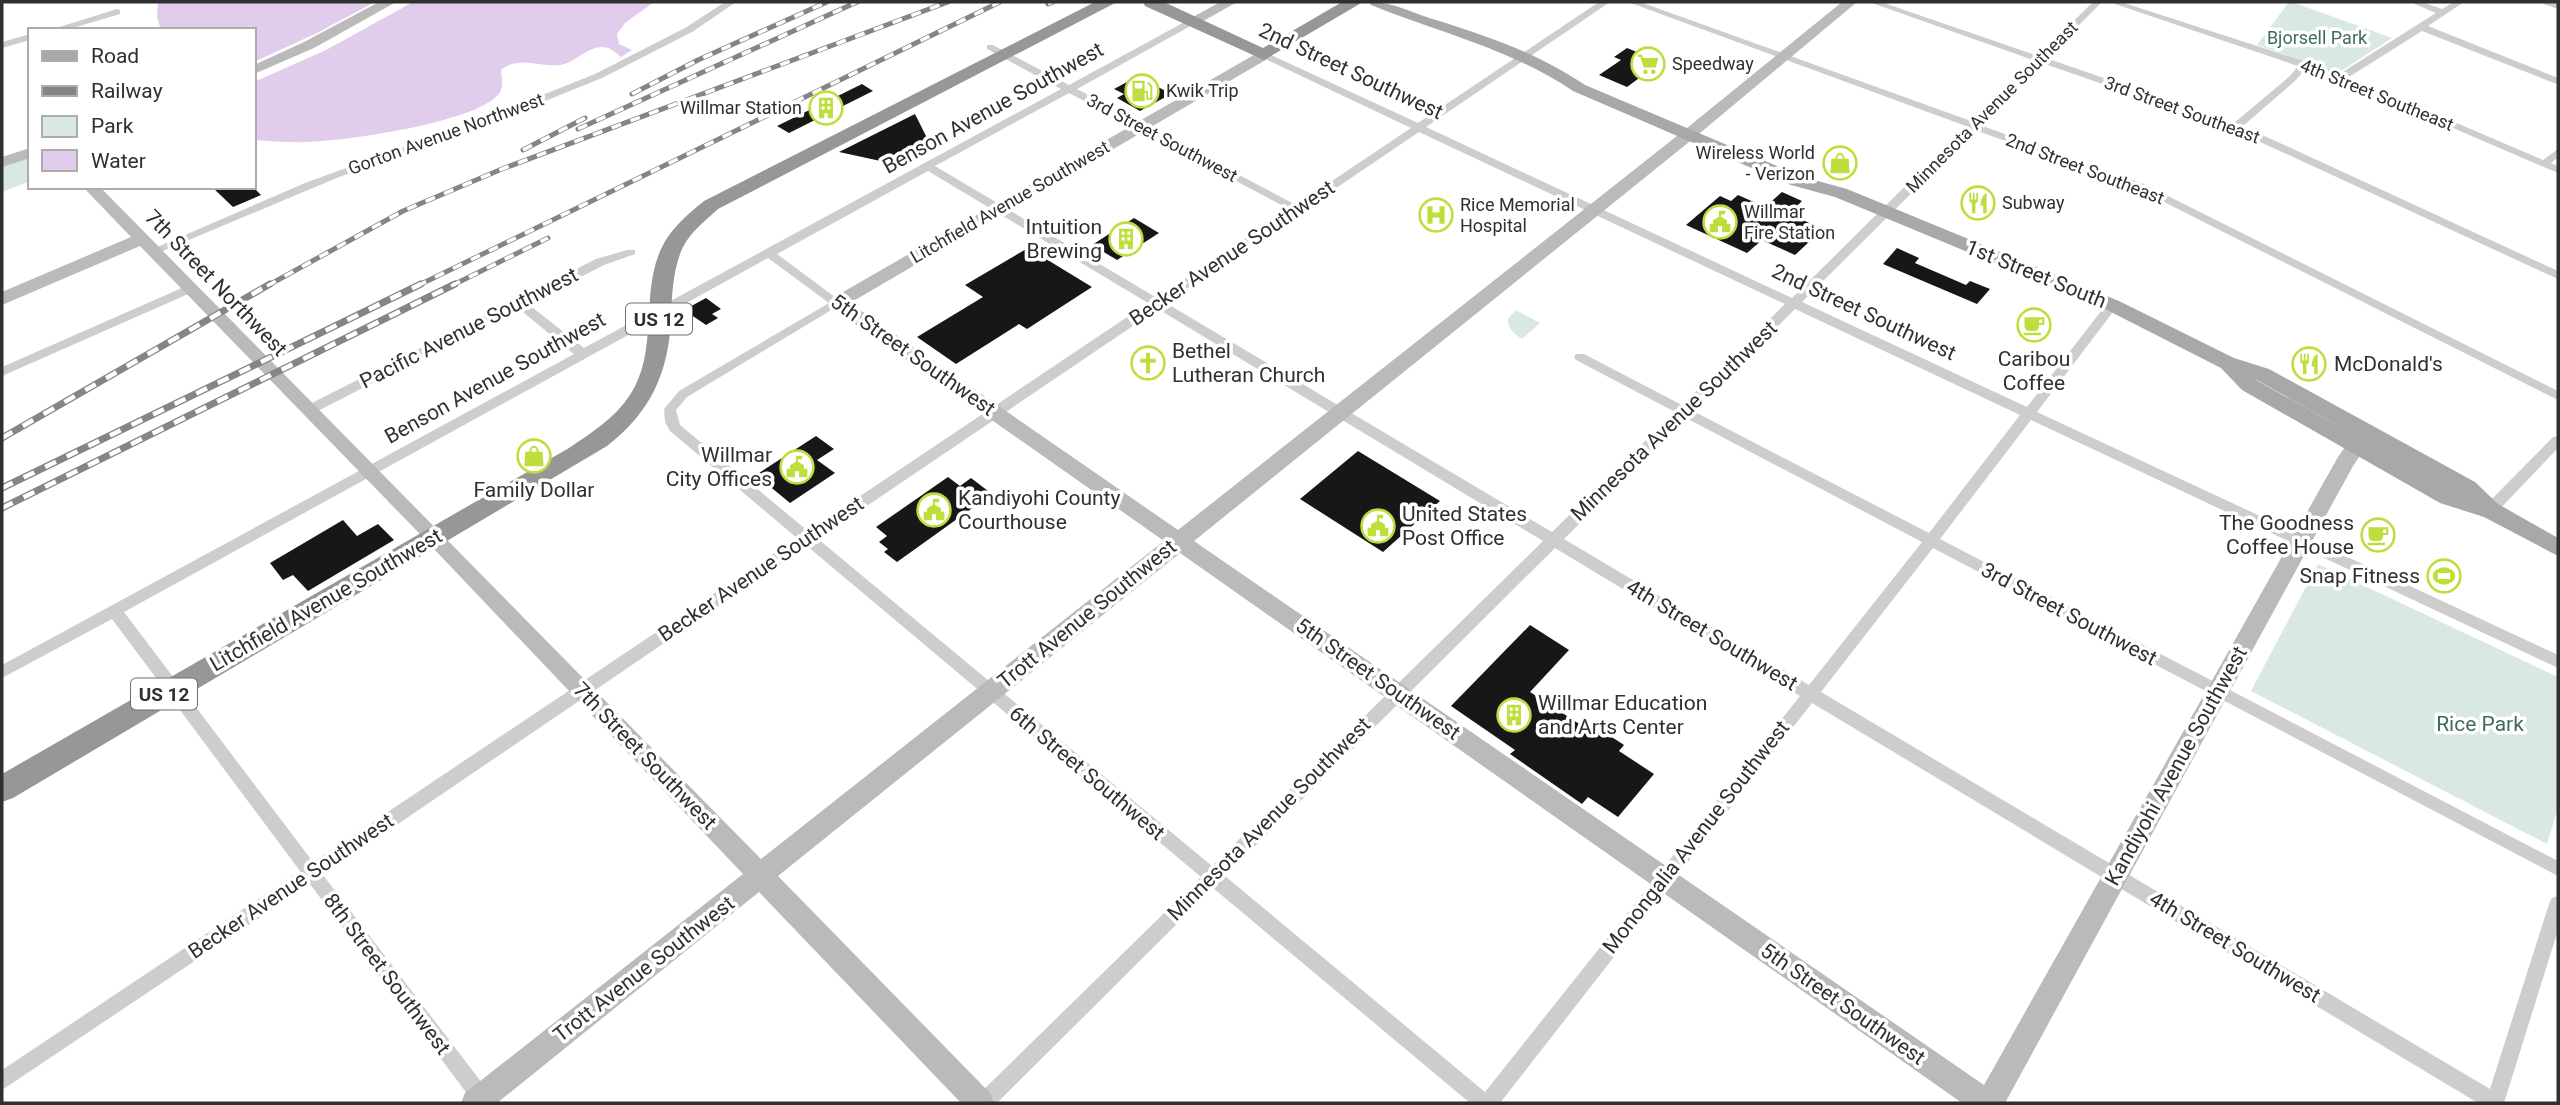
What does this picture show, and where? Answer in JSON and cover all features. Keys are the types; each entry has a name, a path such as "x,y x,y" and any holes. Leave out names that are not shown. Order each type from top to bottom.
{"highway":[{"name":"US 12","path":"997,51 1080,2"},
{"name":"US 12","path":"578,454 614,428 642,394 655,361 663,272 670,249 701,212 740,188 897,109 956,66 1108,2"},
{"name":"2nd Street Southwest","path":"1151,2 1265,55"},
{"name":"Litchfield Avenue Southwest","path":"1265,55 1354,2"},
{"path":"1198,24 1237,36 1261,37 1286,34 1316,25"},
{"name":"Litchfield Avenue Southwest","path":"2,789 578,454"}],"main road":[{"name":"1st Street South","path":"1376,2 1429,23 1461,32 1557,73 1588,79 1693,130 1807,172 1840,193 2112,305 2227,363 2262,374 2361,439 2467,488 2490,510 2558,548"},
{"name":"1st Street South","path":"1405,2 1444,20 1461,32"}],"street":[{"path":"256,69 319,40 389,2"},
{"name":"Gorton Avenue Northwest","path":"2,299 573,86 655,46 731,2"},
{"name":"Benson Avenue Southwest","path":"2,671 659,312 1070,90 1198,24 1230,2"},
{"name":"Becker Avenue Southwest","path":"2,1081 1605,2"},
{"name":"2nd Street Southeast","path":"1632,2 2140,186 2558,396"},
{"name":"Trott Avenue Southwest","path":"480,1102 1850,2"},
{"name":"3rd Street Southeast","path":"1873,2 2236,127 2558,275"},
{"name":"Minnesota Avenue Southeast","path":"1885,212 2098,2"},
{"name":"4th Street Southeast","path":"2113,2 2342,77 2558,170"},
{"path":"2414,2 2443,13"},
{"path":"2342,77 2460,2"},
{"path":"2547,2 2558,6"},
{"path":"62,28 117,12"},
{"path":"2421,27 2558,81"},
{"path":"2,45 28,38"},
{"name":"3rd Street Southwest","path":"997,51 1296,209"},
{"name":"Litchfield Avenue Southwest","path":"670,409 691,388 1265,55"},
{"name":"2nd Street Southwest","path":"1265,55 2558,662"},
{"path":"2236,127 2293,78 2304,64"},
{"path":"2544,164 2558,152"},
{"path":"2,162 28,154"},
{"name":"4th Street Southwest","path":"929,167 2495,1103"},
{"name":"7th Street Northwest","path":"93,189 309,410"},
{"name":"Minnesota Avenue Southwest","path":"982,1103 1885,212"},
{"name":"Pacific Avenue Southwest","path":"309,410 518,302 611,257 631,252"},
{"name":"5th Street Southwest","path":"770,254 1988,1103"},
{"path":"2,372 191,288"},
{"path":"518,302 583,354"},
{"name":"Monongalia Avenue Southwest","path":"1486,1103 1931,541 2112,305"},
{"name":"3rd Street Southwest","path":"1580,357 2558,869"},
{"name":"6th Street Southwest","path":"670,409 671,422 679,432 1486,1103"},
{"name":"7th Street Southwest","path":"309,410 982,1103"},
{"name":"Kandiyohi Avenue Southwest","path":"1988,1103 2361,439"},
{"path":"2490,510 2558,440"},
{"name":"8th Street Southwest","path":"114,610 480,1102"},
{"path":"2495,1103 2558,904"}],"green space":[{"name":"Bjorsell Park","path":"2289,2 2392,38 2338,73 2257,45"},
{"path":"28,157 28,182 2,192 2,165"},
{"path":"1516,310 1540,323 1522,339 1512,331 1508,323"},
{"name":"Rice Park","path":"2318,564 2558,677 2558,808 2547,844 2251,691"}],"water":[{"path":"158,2 375,2 256,61 256,28 160,28 157,17"},
{"path":"413,2 654,2 625,23 617,34 619,44 632,50 621,57 602,47 591,49 561,65 515,63 501,70 502,86 498,95 484,105 463,114 407,129 349,138 300,142 256,140 256,81 326,50"}],"building":[{"path":"1627,48 1661,62 1627,87 1599,75 1621,60 1614,57"},
{"name":"Kwik Trip","path":"1138,76 1171,94 1140,111 1117,98 1124,94 1114,89"},
{"name":"Willmar Station","path":"862,84 873,91 789,133 777,126"},
{"path":"915,114 932,148 899,165 839,152"},
{"path":"214,189 255,189 261,195 233,207"},
{"path":"1782,192 1802,201 1789,214 1823,229 1795,255 1762,240 1747,253 1686,225 1720,196 1731,201 1738,195 1765,207"},
{"name":"Subway","path":"1974,193 1994,201 1982,214 1962,206"},
{"name":"Intuition Brewing","path":"1134,218 1159,233 1117,260 1092,245"},
{"path":"1028,248 1092,287 1027,329 1019,324 956,364 917,337 983,297 965,285"},
{"path":"1897,248 1919,258 1915,263 1966,285 1970,281 1990,289 1977,304 1883,264"},
{"path":"706,298 721,309 712,314 718,318 706,325 684,310"},
{"name":"Caribou Coffee","path":"2029,315 2048,323 2039,335 2020,326"},
{"name":"Willmar City Offices","path":"816,436 834,449 817,460 835,473 790,503 756,475"},
{"name":"United States Post Office","path":"1358,451 1440,501 1383,552 1300,499"},
{"name":"Kandiyohi County Courthouse","path":"948,477 960,486 971,478 992,494 897,562 884,552 888,549 879,542 887,536 876,527"},
{"path":"343,520 357,536 378,524 394,540 308,591 293,575 283,580 270,563"},
{"name":"Willmar Education and Arts Center","path":"1530,625 1569,650 1530,692 1587,729 1592,724 1624,745 1619,751 1654,774 1618,817 1588,797 1582,804 1510,754 1515,750 1451,706"}],"railway":[{"path":"632,94 698,60 827,2"},
{"path":"578,129 857,2"},
{"path":"267,286 403,211 502,169 948,2"},
{"path":"417,286 1000,2"},
{"path":"1048,4 1053,2"},
{"path":"523,150 585,118"},
{"path":"451,286 548,238"},
{"path":"2,438 270,284"},
{"path":"2,488 421,284"},
{"path":"2,508 455,284"}],"place":[{"name":"Speedway","path":"1648,64"},
{"name":"Kwik Trip","path":"1142,91"},
{"name":"Willmar Station","path":"826,108"},
{"name":"Wireless World - Verizon","path":"1840,163"},
{"name":"Subway","path":"1978,203"},
{"name":"Rice Memorial Hospital","path":"1436,215"},
{"name":"Willmar Fire Station","path":"1720,222"},
{"name":"Intuition Brewing","path":"1126,239"},
{"name":"Caribou Coffee","path":"2034,325"},
{"name":"Bethel Lutheran Church","path":"1148,363"},
{"name":"McDonald's","path":"2309,364"},
{"name":"Family Dollar","path":"534,456"},
{"name":"Willmar City Offices","path":"797,467"},
{"name":"Kandiyohi County Courthouse","path":"934,510"},
{"name":"United States Post Office","path":"1378,526"},
{"name":"The Goodness Coffee House","path":"2378,535"},
{"name":"Snap Fitness","path":"2444,576"},
{"name":"Willmar Education and Arts Center","path":"1514,715"}]}
